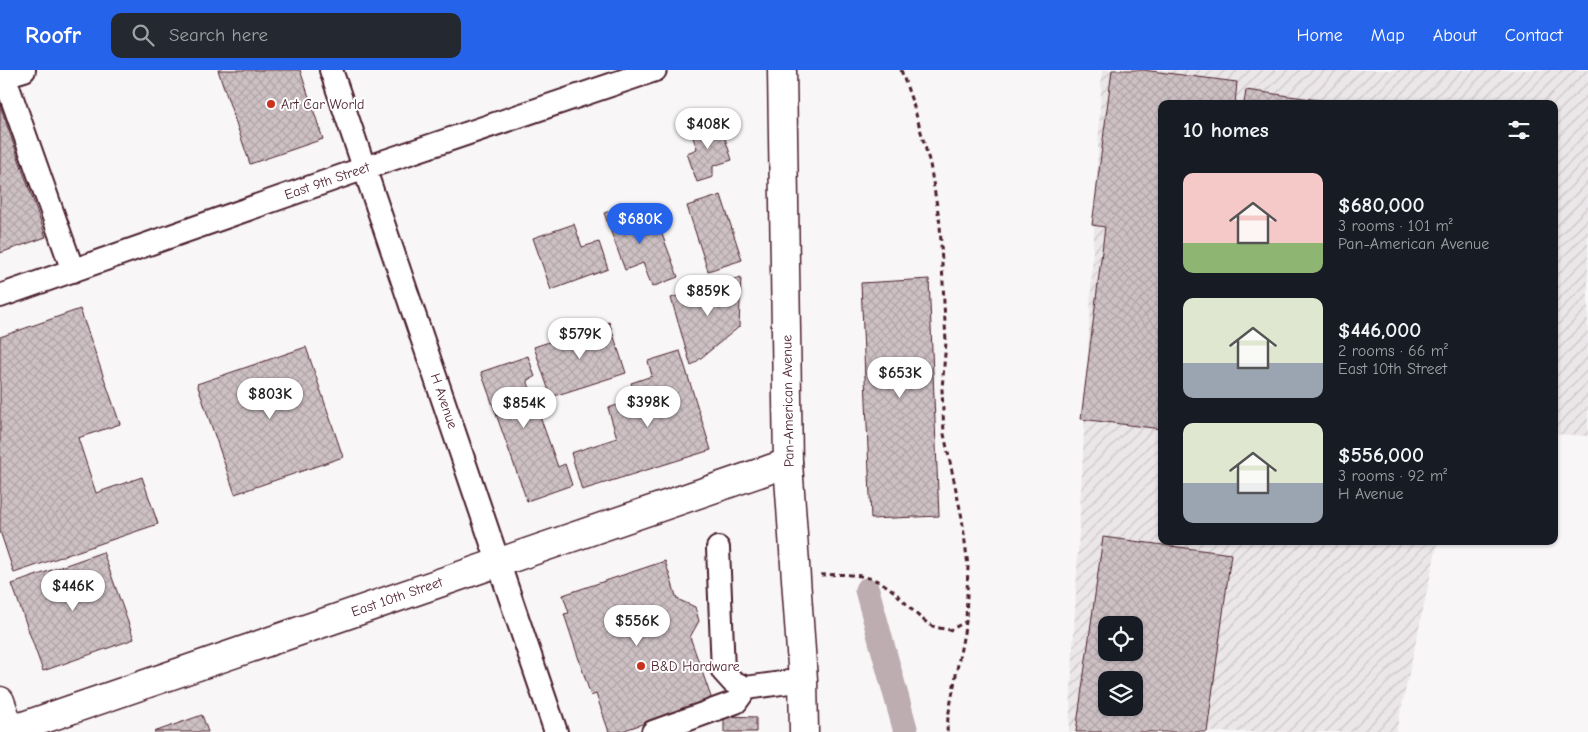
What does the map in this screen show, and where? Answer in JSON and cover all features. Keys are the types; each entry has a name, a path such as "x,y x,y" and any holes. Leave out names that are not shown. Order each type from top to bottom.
{"main road":[{"name":"Pan-American Avenue","path":"782,70 788,463 803,680 804,732"},
{"name":"East 10th Street","path":"9,731 788,463"},
{"path":"0,701 9,731"}],"street":[{"name":"H Avenue","path":"332,70 556,732"},
{"name":"East 9th Street","path":"0,296 365,168 656,70"},
{"path":"10,72 73,271"},
{"path":"718,548 723,671 733,682 746,688 803,680"},
{"path":"653,732 736,702 746,688"}],"path":[{"path":"901,70 914,107 930,164 940,224 946,342 942,389 944,434 962,518 968,566 966,622 948,717 947,732"},
{"path":"796,575 842,574 869,578 887,586 922,618 935,626 950,630 966,622"}],"shaded area":[{"path":"1102,70 1588,70 1588,436 1558,434 1558,100 1158,100 1158,545 1437,545 1396,732 1069,732"}],"building":[{"name":"Art Car World","path":"218,70 300,70 323,139 250,164"},
{"path":"1112,70 1143,70 1237,82 1235,100 1158,100 1158,429 1081,419 1105,227 1092,225"},
{"path":"1246,90 1318,100 1245,100"},
{"path":"0,105 46,237 0,253"},
{"path":"719,120 732,160 713,166 713,177 697,182 687,153 697,149 690,129"},
{"path":"721,195 742,260 708,271 687,206"},
{"path":"635,202 647,234 660,229 678,277 652,287 643,263 625,270 604,213"},
{"path":"574,224 582,247 599,242 608,269 551,290 533,238"},
{"path":"741,277 739,327 691,366 671,298"},
{"path":"929,279 939,516 871,519 861,283"},
{"path":"80,309 120,424 78,438 96,493 142,477 158,524 14,573 0,531 0,337"},
{"path":"609,322 626,373 551,397 534,347"},
{"path":"306,347 343,457 235,494 197,384"},
{"path":"680,351 711,450 582,490 571,453 617,438 608,408 636,399 631,383 652,376 648,361"},
{"path":"528,356 535,377 527,380 558,467 565,464 572,485 527,501 481,372"},
{"path":"1103,537 1231,554 1207,732 1076,732"},
{"path":"103,552 134,639 43,671 12,584"},
{"name":"B&D Hardware","path":"665,561 677,599 695,607 699,621 690,637 712,700 619,732 609,732 596,694 591,696 564,614 569,613 563,595"},
{"path":"202,715 208,732 154,732"},
{"path":"724,716 756,717 756,732 724,732"}],"waterway":[{"path":"867,590 906,732"}],"place":[{"name":"Art Car World","path":"271,104"},
{"name":"B&D Hardware","path":"641,666"}]}
